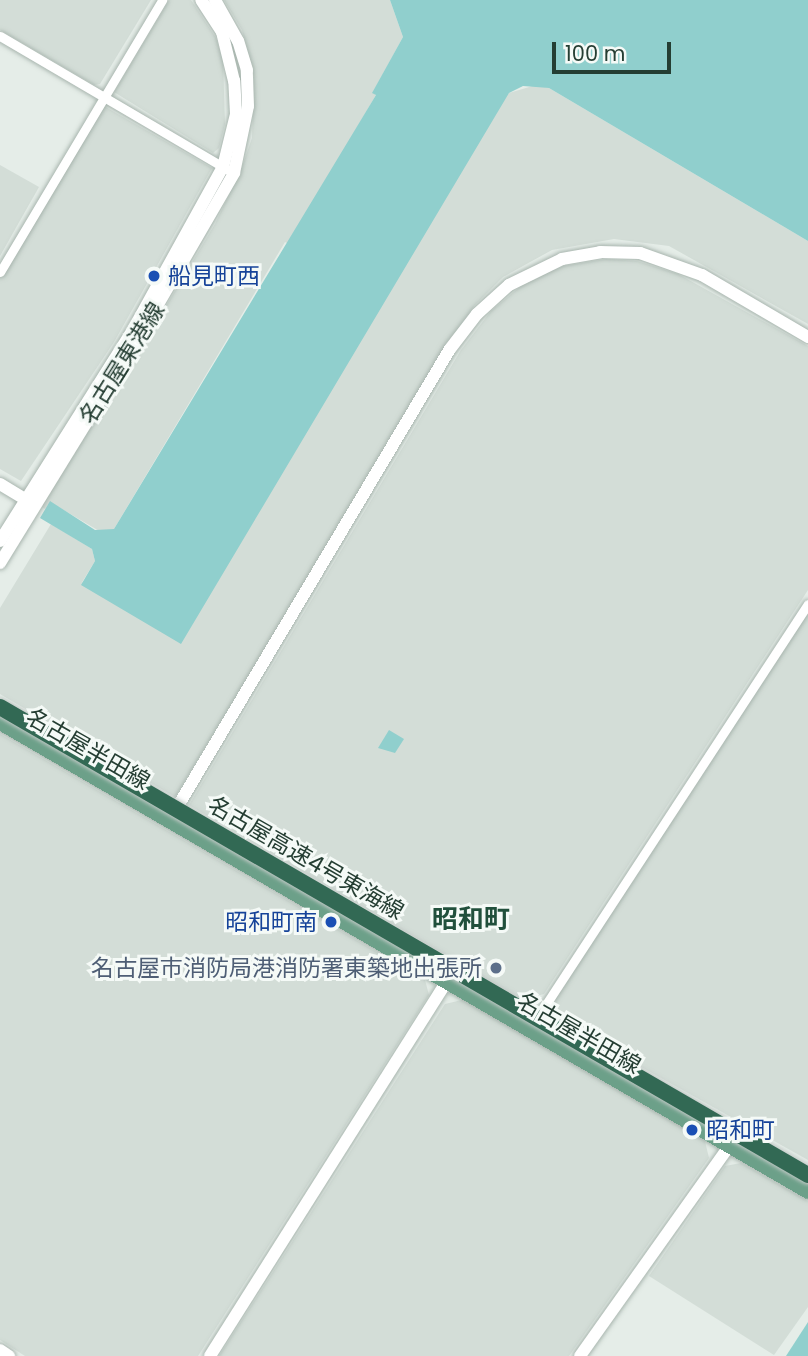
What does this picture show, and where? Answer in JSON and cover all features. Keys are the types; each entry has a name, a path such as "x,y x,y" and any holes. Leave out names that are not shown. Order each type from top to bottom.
{"highway":[{"name":"名古屋高速4号東海線","path":"0,705 808,1173"},
{"name":"名古屋高速4号東海線","path":"0,722 808,1190"}],"main road":[{"name":"名古屋半田線","path":"0,705 539,1013 808,1173"},
{"name":"名古屋半田線","path":"0,722 529,1031 808,1190"}],"street":[{"path":"0,272 162,0"},
{"name":"名古屋東港線","path":"201,0 222,32 234,80 236,114 229,170"},
{"name":"名古屋東港線","path":"0,541 29,501 229,170 248,106 247,70 238,41 215,0"},
{"path":"0,36 229,170"},
{"path":"169,822 450,349 477,314 509,285 562,259 600,252 640,253 702,275 808,337"},
{"path":"0,484 29,501"},
{"name":"名古屋東港線","path":"0,563 29,501"},
{"path":"529,1031 808,604"},
{"path":"210,1356 446,982"},
{"path":"580,1356 729,1146"},
{"path":"0,1350 9,1356"}],"shaded area":[{"path":"0,0 151,0 100,84 94,85 0,30"},
{"path":"169,0 191,0 216,38 223,60 225,124 219,148 213,153 114,92"},
{"path":"224,0 390,0 403,37 373,92 376,95 289,244 285,242 114,529 101,532 50,502 45,509 37,504 117,388 215,224 242,167 252,138 254,77 242,30"},
{"path":"536,85 549,88 808,241 808,324 669,246 614,239 552,250 503,277 474,306 175,797 0,694 0,608 51,524 92,549 95,561 81,584 509,93"},
{"path":"102,105 212,168 114,342 21,481 0,469 0,278"},
{"path":"0,165 39,187 0,256"},
{"path":"606,259 637,261 678,274 808,346 808,590 544,994 522,1000 189,805 461,350 491,311 527,281 563,266"},
{"path":"808,610 808,1160 559,1021 555,999"},
{"path":"0,734 425,980 429,995 198,1356 25,1356 0,1340"},
{"path":"466,999 704,1137 709,1158 569,1356 219,1356 445,1004"},
{"path":"741,1163 808,1201 808,1307 774,1355 649,1276 725,1166"}],"water":[{"path":"390,0 808,0 808,241 549,88 523,86 509,93 181,644 81,585 95,561 92,549 40,518 50,501 95,530 114,529 376,95 372,93 403,37"},
{"path":"389,730 404,739 395,753 378,748"},
{"path":"808,1322 808,1356 786,1356"}],"place":[{"name":"船見町西","path":"154,276"},
{"name":"昭和町南","path":"331,922"},
{"name":"名古屋市消防局港消防署東築地出張所","path":"496,968"},
{"name":"昭和町","path":"692,1130"}],"district":[{"name":"昭和町","path":"471,920"}]}
